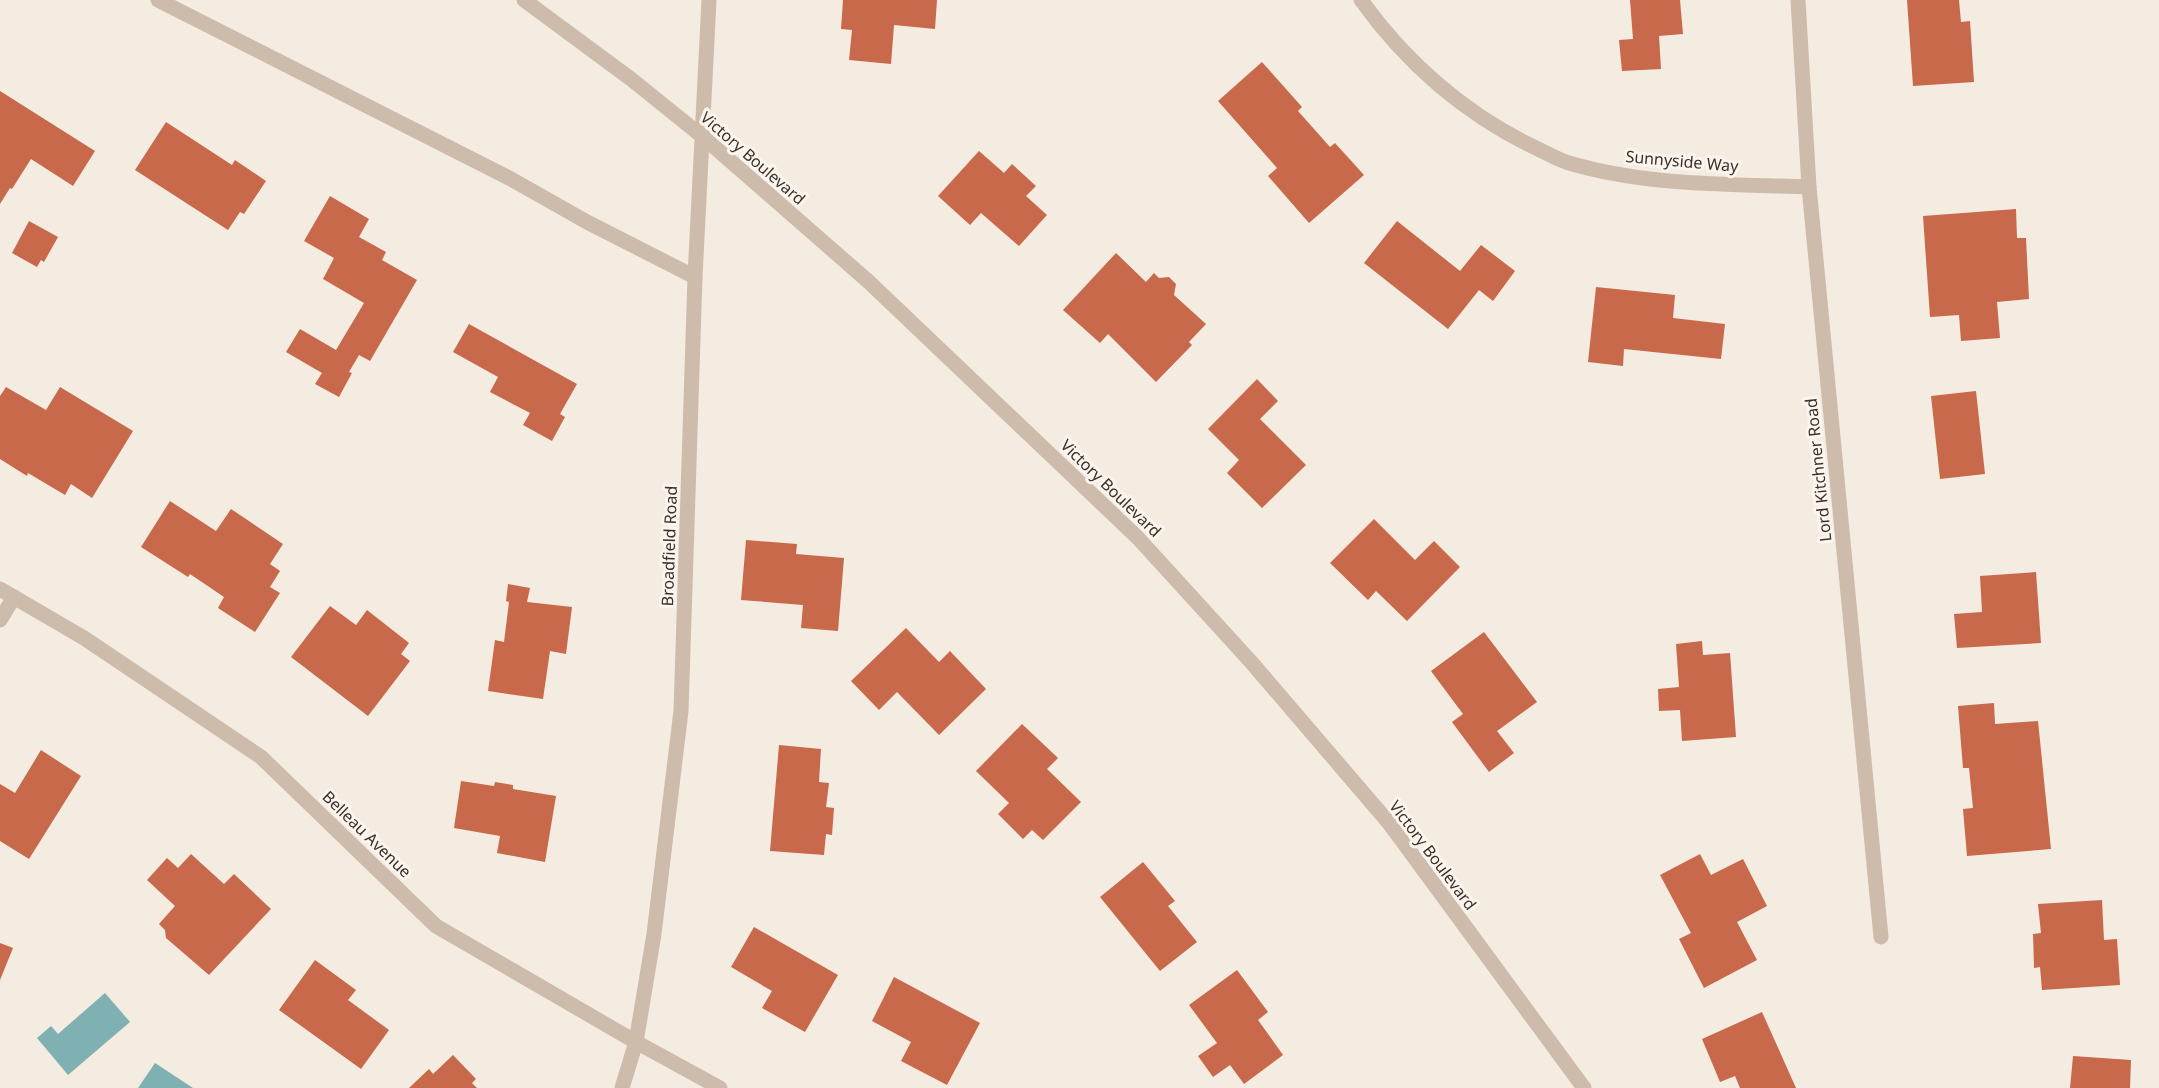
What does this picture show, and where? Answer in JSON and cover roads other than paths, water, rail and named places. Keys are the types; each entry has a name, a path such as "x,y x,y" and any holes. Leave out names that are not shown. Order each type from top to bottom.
{"street":[{"path":"158,0 511,179 587,222 695,277"},
{"name":"Victory Boulevard","path":"524,0 631,79 703,137 869,282 1138,538 1252,663 1389,823 1584,1088"},
{"name":"Broadfield Road","path":"622,1088 636,1042 654,934 681,711 695,277 709,0"},
{"name":"Sunnyside Way","path":"1361,0 1409,59 1455,99 1513,137 1568,162 1631,177 1687,183 1809,187"},
{"name":"Lord Kitchner Road","path":"1798,0 1809,187 1881,937"},
{"name":"Belleau Avenue","path":"0,589 84,638 261,757 436,926 720,1088"},
{"path":"0,620 14,597"}],"water":[{"path":"105,993 130,1022 68,1075 37,1038 51,1026 58,1034"},
{"path":"155,1063 193,1088 138,1088"}]}
